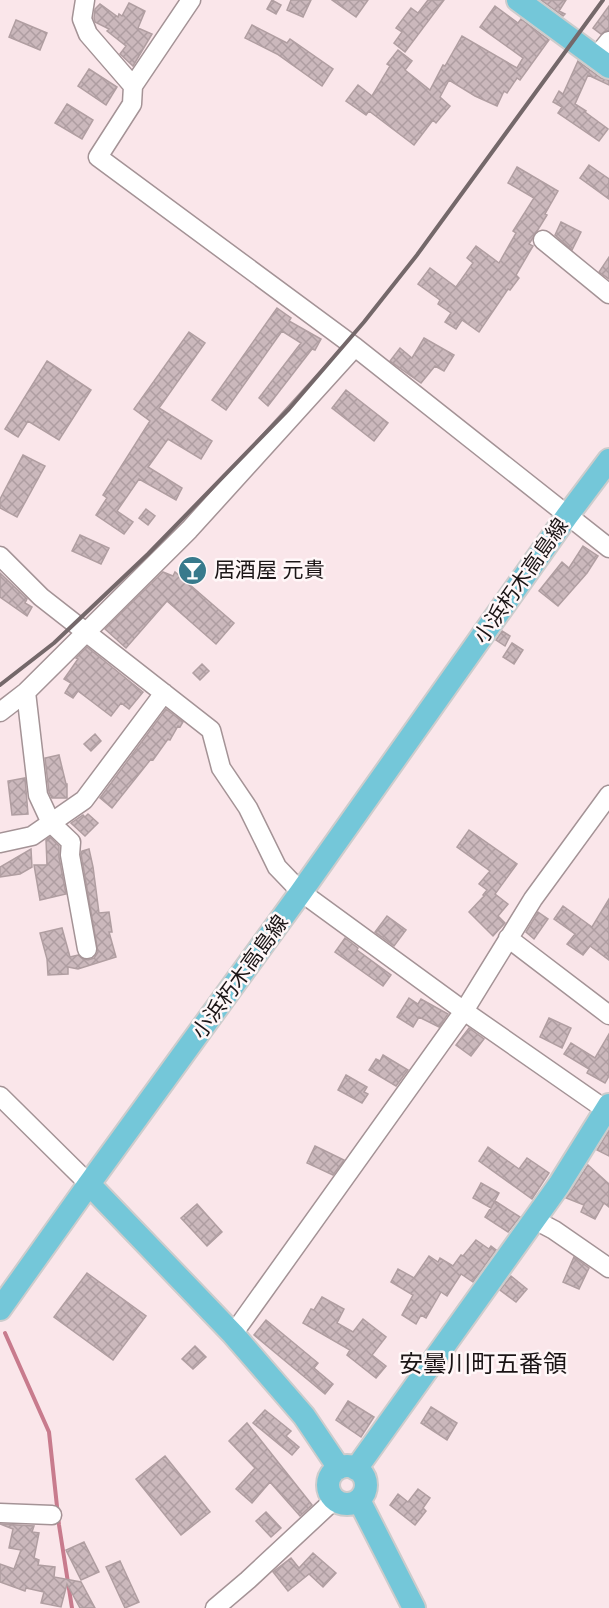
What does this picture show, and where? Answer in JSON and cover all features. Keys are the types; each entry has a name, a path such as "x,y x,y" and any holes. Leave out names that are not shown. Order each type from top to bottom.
{"main road":[{"path":"518,0 605,55"},
{"name":"小浜朽木高島線","path":"0,1309 609,460"},
{"path":"89,1184 233,1334 348,1468 361,1472 366,1483 366,1490 359,1500 347,1504 335,1499 329,1489 330,1477 348,1468 365,1459 535,1220 608,1107"},
{"path":"359,1500 414,1608"}],"street":[{"path":"86,0 82,20 88,34 133,87"},
{"path":"191,0 133,87 132,104 98,157 355,347 609,548"},
{"path":"543,240 609,294"},
{"path":"0,712 26,692 189,530 355,347"},
{"path":"0,555 42,597 211,730 221,768 248,808 277,867 301,892 464,1011 608,1107"},
{"path":"26,692 38,795 51,823 71,842 70,855 87,949"},
{"path":"0,843 32,836 84,800 164,693"},
{"path":"233,1334 464,1011 533,899 609,795"},
{"path":"508,938 609,1015"},
{"path":"0,1096 89,1184"},
{"path":"535,1220 554,1230 609,1268"},
{"path":"215,1608 249,1580 335,1499"},
{"path":"0,1513 52,1515"}],"building":[{"path":"272,0 281,5 276,14 267,9"},
{"path":"291,0 311,0 303,17 287,10"},
{"path":"332,0 368,0 356,17"},
{"path":"428,0 444,0 405,52 394,43 402,32 396,28 411,8 418,13"},
{"path":"541,0 566,0 559,11 565,14 563,16"},
{"path":"129,3 145,11 138,28 152,34 133,66 120,54 126,46 107,31 109,29 95,22 94,18 95,9 100,4 118,17 119,14 122,16"},
{"path":"495,6 518,23 521,19 549,40 520,80 517,78 507,93 504,91 497,106 449,80 440,97 450,106 436,123 433,120 414,145 369,111 366,115 346,101 358,85 372,96 390,66 387,64 398,50 412,61 405,70 430,90 462,36 517,68 523,58 480,27"},
{"path":"609,6 609,30 601,34 593,28"},
{"path":"16,20 47,33 40,50 9,37"},
{"path":"252,25 287,43 290,39 333,69 322,86 277,54 245,38"},
{"path":"578,61 601,78 609,80 609,85 588,75 575,104 608,129 599,141 558,113 562,107 553,102 559,91 563,94"},
{"path":"89,69 117,87 106,105 78,86"},
{"path":"67,104 93,120 82,139 55,123"},
{"path":"589,165 609,179 609,199 580,178"},
{"path":"517,167 558,191 545,214 547,215 529,244 533,246 516,275 519,278 510,290 508,289 479,332 462,320 456,329 445,322 451,313 438,304 440,300 418,284 430,268 456,287 473,263 467,258 476,246 499,263 516,233 513,231 534,198 508,183"},
{"path":"561,222 581,232 572,250 555,235"},
{"path":"609,257 609,279 599,272"},
{"path":"277,308 291,318 289,321 321,339 315,350 312,349 268,406 259,398 301,343 282,331 226,410 212,400"},
{"path":"189,332 205,343 159,408 212,441 201,459 168,439 148,467 182,488 176,500 139,479 117,511 133,522 124,534 96,515 107,498 103,495 150,421 134,409"},
{"path":"424,338 454,355 444,371 435,366 421,383 390,361 400,348 412,358"},
{"path":"47,361 91,390 59,440 28,421 18,437 5,429"},
{"path":"346,390 388,423 374,441 332,408"},
{"path":"23,455 45,466 17,517 0,508 0,499"},
{"path":"146,509 155,516 148,525 139,518"},
{"path":"80,535 109,548 101,564 72,551"},
{"path":"583,546 598,556 587,573 558,606 539,591 562,562 569,568"},
{"path":"163,572 173,576 175,572 234,623 216,644 167,601 126,648 105,629"},
{"path":"0,573 27,599 25,603 32,607 27,616 0,597"},
{"path":"502,631 510,636 505,646 496,640"},
{"path":"512,643 523,650 514,664 503,657"},
{"path":"87,647 143,692 129,709 121,703 111,716 78,691 73,698 65,693 71,683 64,679 78,659 76,658"},
{"path":"202,664 209,671 200,680 193,673"},
{"path":"166,709 183,722 112,808 100,798"},
{"path":"95,734 101,741 91,751 84,744"},
{"path":"59,755 67,784 67,798 52,798 49,792 45,758"},
{"path":"25,778 28,814 12,815 8,781"},
{"path":"88,814 98,823 85,836 71,823"},
{"path":"469,830 517,864 495,894 508,904 498,916 505,923 493,936 469,912 484,896 487,890 479,884 490,871 457,847"},
{"path":"50,837 59,846 66,894 40,900 34,865 47,865 46,840"},
{"path":"31,849 32,867 20,874 0,877 0,867"},
{"path":"89,849 99,913 109,912 112,932 109,932 116,957 78,969 68,967 68,974 48,975 47,959 40,933 62,928 70,957 78,955 88,960 94,958 98,952 81,854 82,851"},
{"path":"609,899 609,960 590,946 583,955 567,944 575,934 554,919 563,906 592,927"},
{"path":"538,912 548,919 534,939 526,932"},
{"path":"387,916 406,930 394,946 375,932"},
{"path":"345,938 358,948 357,950 391,975 383,986 335,952"},
{"path":"409,998 418,1004 421,999 448,1014 439,1027 419,1017 413,1027 397,1017"},
{"path":"549,1018 571,1028 562,1048 540,1037"},
{"path":"469,1028 484,1039 471,1056 456,1045"},
{"path":"609,1034 609,1076 605,1083 587,1073 589,1069 564,1054 571,1043 595,1058"},
{"path":"383,1055 408,1070 396,1086 369,1070 376,1059 380,1061"},
{"path":"346,1075 367,1087 364,1092 368,1094 362,1103 338,1090"},
{"path":"609,1130 609,1156 597,1150"},
{"path":"315,1146 344,1160 333,1175 307,1163"},
{"path":"488,1147 519,1169 527,1158 549,1173 532,1199 479,1161"},
{"path":"588,1165 609,1184 609,1207 604,1203 595,1219 581,1212 584,1205 566,1198"},
{"path":"481,1183 499,1193 491,1208 473,1198"},
{"path":"495,1201 520,1217 508,1232 485,1217"},
{"path":"197,1204 222,1232 207,1246 181,1218"},
{"path":"476,1240 489,1249 491,1246 496,1250 473,1282 461,1274 447,1296 441,1292 426,1318 421,1315 416,1324 402,1315 413,1295 391,1282 398,1269 414,1278 429,1256 438,1262 440,1258 453,1266"},
{"path":"574,1257 589,1268 579,1289 563,1282"},
{"path":"87,1273 146,1316 113,1360 54,1317"},
{"path":"511,1276 527,1289 516,1302 500,1290"},
{"path":"322,1297 344,1309 337,1323 353,1332 363,1319 386,1337 372,1355 386,1366 376,1378 347,1355 350,1350 303,1323 311,1309 314,1310"},
{"path":"266,1320 318,1363 314,1368 333,1384 325,1394 254,1335"},
{"path":"195,1346 206,1357 193,1369 182,1359"},
{"path":"348,1401 374,1417 361,1437 336,1420"},
{"path":"431,1407 457,1423 447,1440 421,1423"},
{"path":"265,1410 291,1431 286,1436 299,1447 292,1455 253,1423"},
{"path":"247,1423 312,1505 300,1516 270,1482 252,1503 236,1489 255,1468 229,1441"},
{"path":"165,1456 210,1512 181,1535 136,1479"},
{"path":"418,1489 430,1498 423,1508 426,1511 415,1525 390,1505 398,1494 408,1502"},
{"path":"266,1512 281,1528 271,1537 256,1521"},
{"path":"0,1524 34,1526 32,1532 39,1533 34,1558 39,1560 38,1565 55,1567 54,1577 81,1582 95,1608 80,1608 67,1584 61,1607 41,1603 44,1592 26,1588 25,1591 0,1582 0,1564 14,1569 21,1550 9,1548 13,1529"},
{"path":"84,1542 99,1572 81,1580 66,1550"},
{"path":"313,1553 336,1573 323,1587 309,1574 288,1591 273,1572 291,1558 299,1568"},
{"path":"120,1561 139,1602 125,1608 106,1567"}],"waterway":[{"path":"5,1333 49,1432 59,1525 72,1608"}],"railway":[{"path":"0,685 54,643 148,554 289,409 364,322 417,255 603,0"}],"place":[{"name":"居酒屋 元貴","path":"193,570"}],"district":[{"name":"安曇川町五番領","path":"483,1364"}]}
